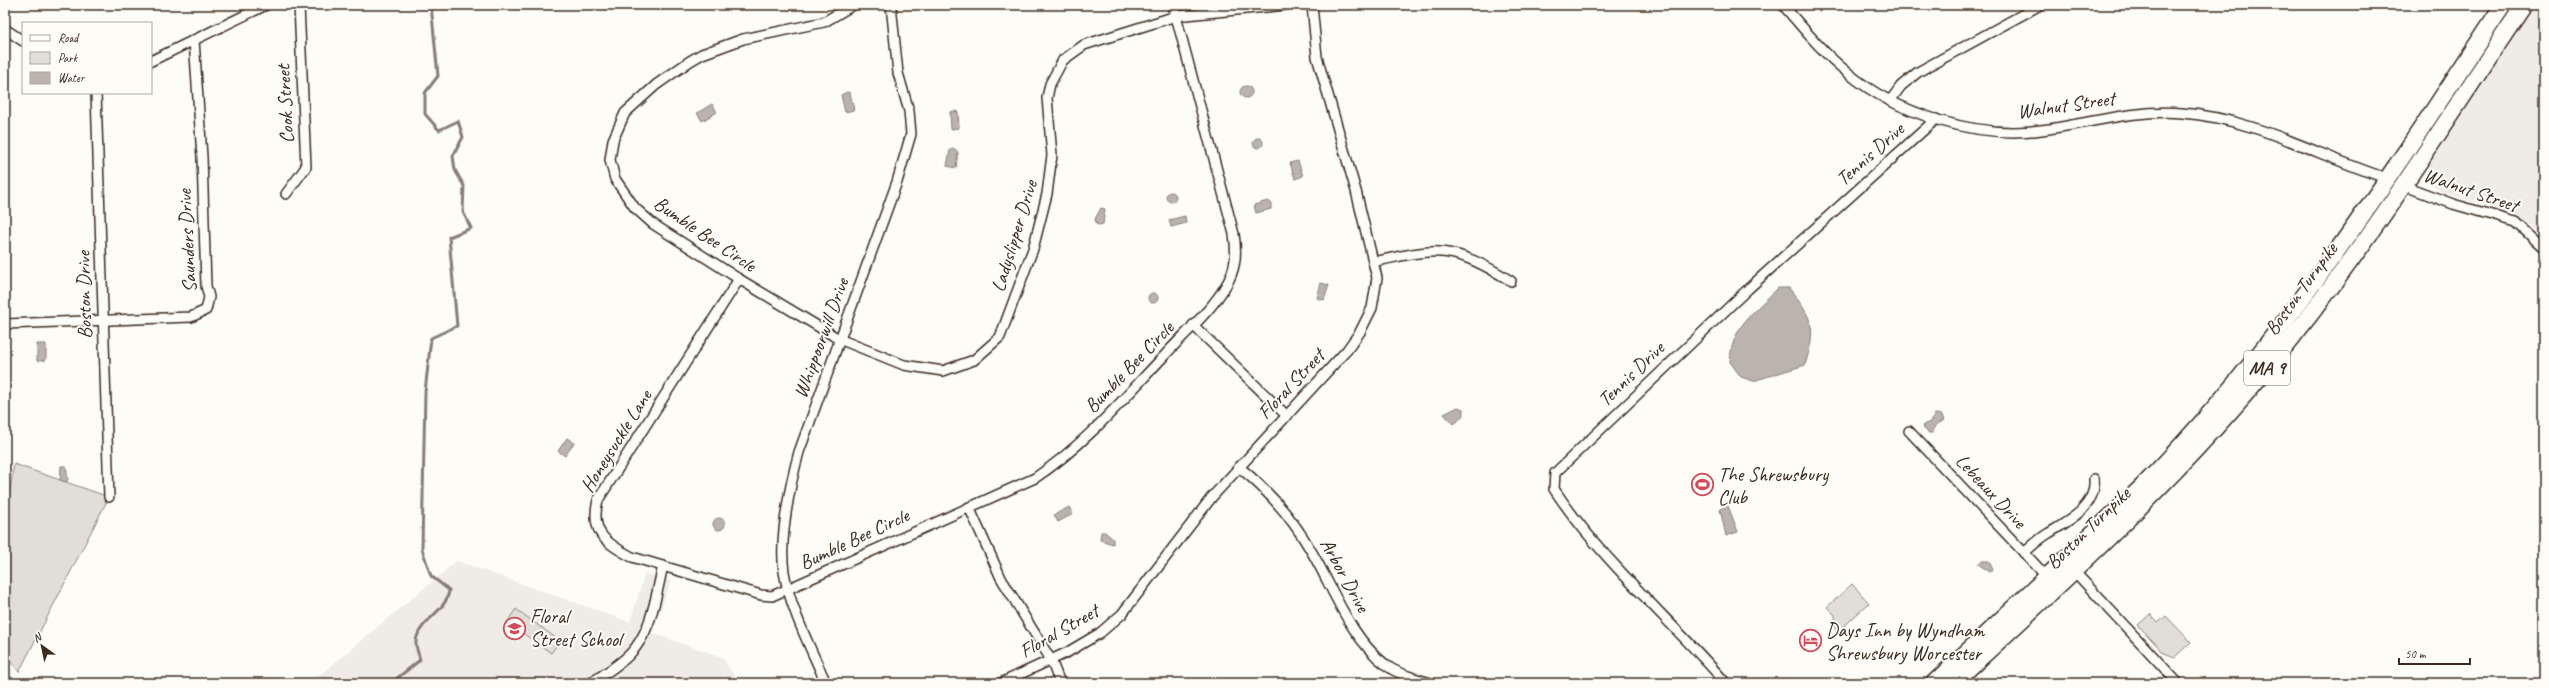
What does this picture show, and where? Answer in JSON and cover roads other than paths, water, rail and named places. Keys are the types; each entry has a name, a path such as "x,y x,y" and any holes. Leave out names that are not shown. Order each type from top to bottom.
{"highway":[{"name":"Boston Turnpike","path":"1934,683 2152,477 2213,410 2314,283 2503,5"},
{"name":"Boston Turnpike","path":"1953,683 2074,571 2166,482 2276,359 2323,298 2402,185 2524,5"}],"street":[{"path":"152,61 266,5"},
{"name":"Cook Street","path":"286,194 306,167 298,5"},
{"name":"Bumble Bee Circle","path":"839,339 739,279 653,224 623,193 616,179 610,160 612,140 619,120 656,85 702,54 744,39 824,22 853,5"},
{"name":"Whippoorwill Drive","path":"826,683 788,590 783,556 791,482 799,452 897,182 912,134 909,111 898,73 891,5"},
{"name":"Bumble Bee Circle","path":"788,590 1035,478 1061,461 1194,325 1226,287 1233,270 1237,252 1234,234 1173,5"},
{"name":"Ladyslipper Drive","path":"839,339 904,365 943,371 974,360 997,340 1033,249 1048,194 1052,155 1047,98 1050,84 1063,60 1073,51 1090,42 1176,16 1286,5"},
{"name":"Floral Street","path":"1001,683 1051,660 1100,633 1122,614 1212,497 1360,332 1372,308 1377,288 1373,262 1356,191 1317,57 1312,5"},
{"name":"Walnut Street","path":"1783,5 1846,72 1890,101 1936,119 1985,130 2021,132 2146,113 2207,116 2254,126 2346,165 2386,178"},
{"path":"1890,101 1901,86 1918,72 2040,5"},
{"path":"5,29 22,40"},
{"name":"Saunders Drive","path":"5,324 102,319 191,317 203,313 208,304 194,40"},
{"name":"Boston Drive","path":"96,94 102,319 109,497"},
{"name":"Tennis Drive","path":"1724,681 1614,563 1578,521 1554,489 1555,473 1737,299 1936,119"},
{"name":"Walnut Street","path":"2402,185 2454,204 2516,222 2544,248"},
{"path":"1373,262 1420,251 1444,251 1472,260 1511,281"},
{"name":"Honeysuckle Lane","path":"739,279 598,500 594,519 606,541 632,557 761,595 772,596 788,590"},
{"path":"1194,325 1286,416"},
{"name":"Lebeaux Drive","path":"1909,431 2047,577"},
{"name":"Arbor Drive","path":"1239,467 1264,487 1287,512 1310,548 1347,618 1372,653 1396,672 1430,683"},
{"path":"2024,553 2048,534 2064,525 2087,504 2093,493 2094,479"},
{"path":"969,507 1001,578 1051,660 1060,683"},
{"path":"591,683 629,655 639,643 649,619 664,566"},
{"path":"2074,571 2178,683"}],"water":[{"path":"1246,86 1250,88 1252,92 1250,96 1246,98 1242,96 1240,92 1242,88"},
{"path":"847,92 850,93 854,110 845,112 841,95"},
{"path":"712,104 717,112 702,121 697,113"},
{"path":"950,112 958,112 959,128 951,129"},
{"path":"1256,138 1260,138 1262,139 1262,147 1256,148 1253,145 1253,141"},
{"path":"953,149 958,152 956,168 947,166 950,150"},
{"path":"1298,161 1303,176 1295,179 1290,163"},
{"path":"1169,192 1173,192 1175,193 1175,201 1169,202 1166,199 1166,195"},
{"path":"1268,201 1271,203 1271,209 1256,213 1254,205"},
{"path":"1101,208 1105,209 1103,224 1099,225 1096,224 1095,219"},
{"path":"1185,216 1186,223 1171,227 1169,220"},
{"path":"1321,283 1329,285 1324,300 1317,298"},
{"path":"1778,288 1789,288 1808,316 1812,332 1809,352 1805,365 1753,381 1741,377 1730,362 1731,350 1735,339 1745,321"},
{"path":"1153,293 1158,298 1153,303 1148,298"},
{"path":"37,344 46,344 46,360 37,361"},
{"path":"1458,407 1463,409 1464,414 1457,422 1453,424 1444,414"},
{"path":"1935,414 1942,415 1944,420 1935,426 1933,433 1929,433 1924,429 1923,425 1930,422"},
{"path":"567,438 574,443 565,456 558,451"},
{"path":"61,466 66,466 68,480 66,482 60,480"},
{"path":"1728,506 1738,532 1726,536 1720,509"},
{"path":"1069,507 1073,514 1058,522 1054,515"},
{"path":"717,518 721,518 725,524 721,530 717,530 713,526 713,522"},
{"path":"1101,532 1105,532 1113,539 1113,544 1100,540"},
{"path":"1981,561 1989,561 1993,570 1990,572 1978,564"}],"waterway":[{"path":"391,683 420,660 416,643 418,634 422,627 443,604 447,598 449,590 431,576 422,549 425,392 431,338 457,326 449,237 471,228 463,212 464,186 455,170 453,156 463,137 458,121 439,130 425,114 425,93 438,76 431,5"}],"place":[{"name":"The Shrewsbury Club","path":"1703,485"},
{"name":"Floral Street School","path":"515,628"},
{"name":"Days Inn by Wyndham Shrewsbury Worcester","path":"1810,641"}]}
